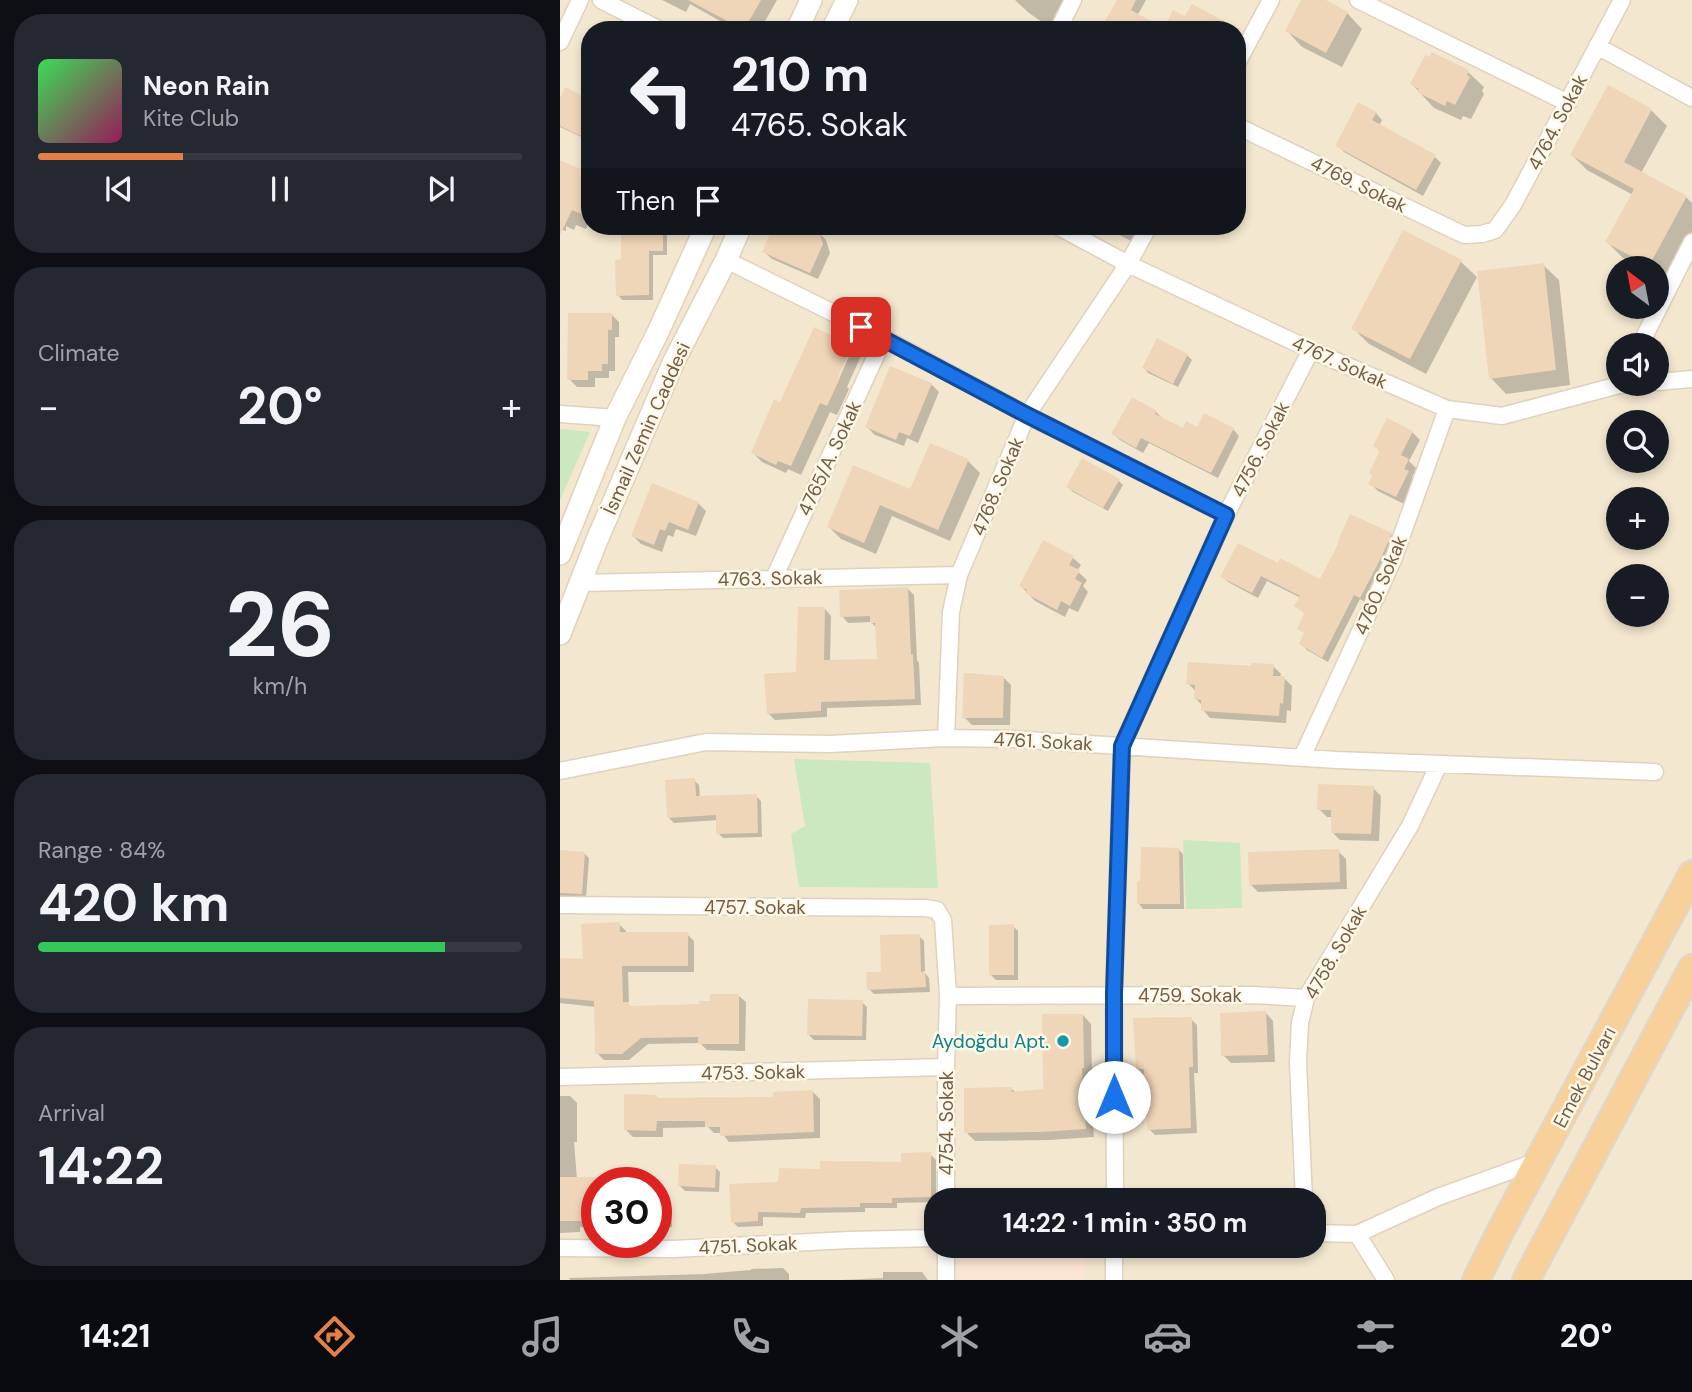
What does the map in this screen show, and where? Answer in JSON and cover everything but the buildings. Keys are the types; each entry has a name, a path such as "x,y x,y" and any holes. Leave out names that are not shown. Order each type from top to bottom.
{"highway":[{"name":"Emek Bulvarı","path":"1476,1280 1692,874"},
{"path":"1526,1280 1692,968"}],"main road":[{"path":"801,21 811,0"},
{"path":"836,21 847,0"},
{"name":"İsmail Zemin Caddesi","path":"560,554 615,418 702,235"},
{"name":"İsmail Zemin Caddesi","path":"560,634 674,360 737,235"}],"street":[{"path":"560,42 580,0"},
{"path":"601,0 642,21"},
{"path":"1062,21 1073,0"},
{"path":"1246,46 1271,0"},
{"path":"1358,0 1568,103"},
{"name":"4764. Sokak","path":"1482,234 1495,230 1513,205 1622,0"},
{"path":"1597,46 1692,97"},
{"name":"4769. Sokak","path":"1246,130 1464,235 1482,234"},
{"name":"4767. Sokak","path":"1074,235 1128,264 1311,350 1447,409 1502,416 1606,388"},
{"name":"4768. Sokak","path":"946,738 951,612 959,575 1027,415 1128,264 1144,235"},
{"path":"1646,333 1692,242"},
{"path":"726,260 884,338 1027,415 1226,515"},
{"name":"4765/A. Sokak","path":"774,578 884,338"},
{"name":"4756. Sokak","path":"1115,1188 1114,994 1122,746 1226,515 1311,350"},
{"path":"1669,381 1692,379"},
{"name":"4760. Sokak","path":"1302,757 1393,560 1447,409"},
{"path":"560,414 615,418"},
{"name":"4763. Sokak","path":"580,583 959,575"},
{"name":"4761. Sokak","path":"560,771 706,742 830,744 946,738 1013,738 1302,757 1655,772"},
{"name":"4758. Sokak","path":"1303,1188 1298,1062 1300,1023 1306,998 1410,826 1439,764"},
{"name":"4757. Sokak","path":"560,905 925,908 937,910 943,920"},
{"name":"4754. Sokak","path":"943,920 948,996 946,1188"},
{"name":"4759. Sokak","path":"948,996 1114,994 1306,998"},
{"name":"4753. Sokak","path":"560,1077 946,1067"},
{"path":"1326,1233 1357,1234 1438,1197 1538,1161"},
{"path":"1357,1234 1386,1280"},
{"name":"4751. Sokak","path":"560,1248 674,1248 924,1238"},
{"path":"946,1258 947,1280"},
{"path":"1114,1258 1114,1280"}],"shaded area":[{"path":"560,0 1692,0 1692,1280 560,1280"},
{"path":"959,1258 1085,1258 1085,1280 960,1280"}],"green space":[{"path":"560,429 590,432 560,500"},
{"path":"794,759 930,763 938,888 799,887 791,834 805,826"},
{"path":"1183,840 1240,843 1242,908 1186,909"}],"place":[{"name":"Aydoğdu Apt.","path":"1063,1041"}],"route":[{"path":"861,327 1027,415 1226,515 1122,746 1114,994 1114,1097"}]}
